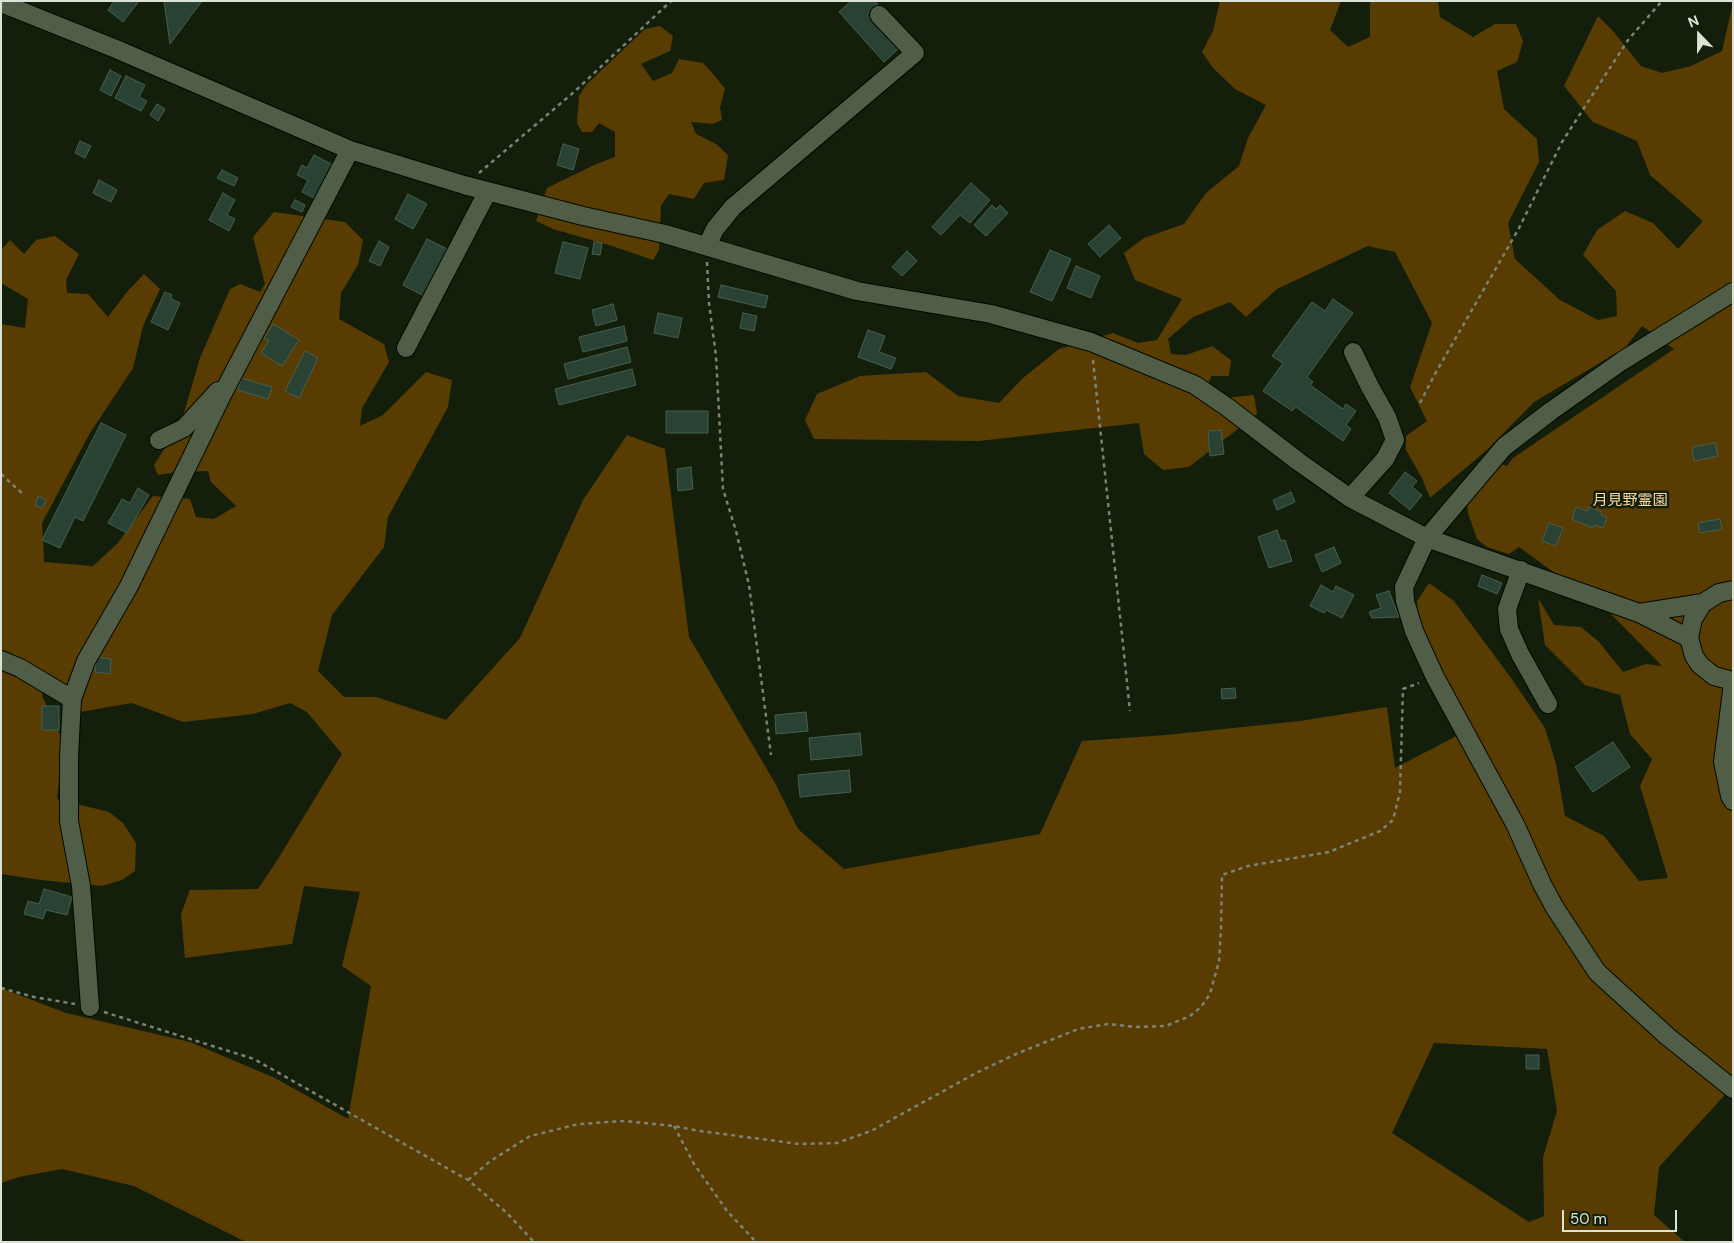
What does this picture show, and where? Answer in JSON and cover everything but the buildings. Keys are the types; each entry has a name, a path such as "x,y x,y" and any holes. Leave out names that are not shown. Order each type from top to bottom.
{"street":[{"path":"1,3 116,49 350,150 464,185 583,216 665,234 857,291 991,314 1091,342 1195,385 1350,498 1427,538 1639,613 1690,638"},
{"path":"707,246 715,229 733,207 915,53 880,15"},
{"path":"90,1007 81,886 69,821 69,757 72,699 86,661 128,586 232,376 350,150"},
{"path":"406,348 488,191"},
{"path":"1733,292 1622,361 1551,410 1504,446 1427,538 1404,587 1405,602 1414,630 1435,677 1515,824 1555,908 1597,972 1668,1036 1733,1089"},
{"path":"1350,498 1386,459 1395,440 1387,417 1353,352"},
{"path":"159,440 184,428 232,376"},
{"path":"1521,570 1507,609 1509,629 1520,654 1548,704"},
{"path":"1639,613 1703,603 1719,593 1733,590"},
{"path":"1703,603 1692,619 1690,638 1694,656 1700,664 1714,676 1733,682 1724,762 1730,796 1733,801"},
{"path":"1,660 20,668 72,699"}],"path":[{"path":"464,185 515,144 574,92 671,1"},
{"path":"1420,403 1518,230 1562,142 1628,40 1662,1"},
{"path":"707,246 709,302 716,356 723,489 736,531 749,585 771,755"},
{"path":"1091,342 1130,711"},
{"path":"1,474 23,494"},
{"path":"468,1180 489,1162 530,1136 580,1124 625,1121 799,1144 837,1143 871,1131 976,1073 1016,1054 1078,1029 1108,1024 1136,1027 1166,1026 1190,1016 1202,1007 1210,994 1219,961 1222,875 1248,866 1329,852 1380,831 1393,820 1400,792 1403,689 1435,677"},
{"path":"1,988 90,1007 254,1059 468,1180 507,1213 534,1242"},
{"path":"674,1126 694,1164 722,1203 756,1242"}],"green space":[{"name":"月見野霊園","path":"1220,1 1341,1 1330,30 1348,47 1370,37 1370,1 1438,1 1440,17 1473,37 1495,24 1516,24 1523,41 1517,62 1497,71 1504,109 1537,139 1539,162 1508,223 1515,259 1560,300 1598,320 1617,316 1616,291 1583,255 1597,230 1625,211 1653,223 1678,249 1703,221 1650,175 1637,141 1593,122 1564,86 1598,16 1613,31 1641,66 1662,73 1691,66 1722,51 1733,3 1733,1086 1659,1167 1654,1215 1685,1242 246,1242 134,1186 62,1169 19,1177 1,1183 1,988 66,1013 190,1042 275,1078 348,1119 371,986 342,966 360,892 304,886 292,944 185,958 181,914 190,890 258,889 342,754 307,712 290,703 253,714 183,722 132,703 80,712 40,686 43,698 63,741 57,799 109,812 123,823 136,843 135,871 122,880 102,886 1,874 1,324 25,328 28,299 1,283 1,250 10,240 24,254 36,240 55,236 79,254 66,280 67,293 88,294 108,317 144,274 160,289 143,326 133,368 90,433 42,523 44,562 93,566 117,544 153,496 190,499 196,517 214,519 236,506 211,482 208,471 158,475 154,465 181,423 200,358 230,289 240,284 260,292 265,284 253,237 274,212 345,222 363,240 358,265 341,293 339,319 384,344 389,362 362,408 360,426 383,415 426,372 452,380 448,407 388,517 384,547 332,615 318,671 344,697 376,697 446,720 520,638 583,500 627,435 665,449 689,637 775,783 798,829 844,869 1040,834 1082,741 1166,735 1300,721 1387,707 1395,768 1470,729 1418,624 1417,601 1429,583 1454,601 1545,728 1556,764 1565,816 1604,836 1639,881 1668,878 1640,786 1652,759 1630,734 1620,695 1585,685 1545,645 1538,598 1554,625 1581,627 1599,642 1623,672 1646,664 1662,666 1611,614 1519,547 1509,554 1487,547 1477,539 1468,513 1467,502 1499,463 1507,466 1513,458 1674,349 1642,326 1625,348 1534,402 1487,450 1430,498 1422,478 1406,450 1406,436 1427,421 1410,387 1432,323 1395,252 1368,246 1277,289 1246,317 1230,302 1193,317 1168,339 1171,354 1186,355 1212,346 1231,360 1229,376 1211,376 1203,400 1254,395 1257,414 1189,467 1163,470 1144,454 1139,423 979,441 814,439 805,420 817,394 860,376 926,372 958,396 999,403 1023,378 1059,349 1113,333 1138,343 1157,340 1182,299 1135,280 1124,253 1144,238 1184,224 1206,193 1239,166 1248,138 1266,105 1235,89 1213,68 1202,52 1213,31","holes":["1434,1043 1547,1049 1557,1111 1543,1157 1544,1216 1529,1222 1392,1133"]},
{"path":"660,26 673,36 670,51 641,64 653,81 672,73 679,59 703,63 725,89 720,107 722,120 713,124 691,122 696,134 716,144 728,155 724,180 704,183 694,199 669,194 661,206 659,250 653,260 553,229 536,221 547,188 615,157 615,132 599,123 592,132 582,132 577,123 579,96 586,85 645,29"}]}
